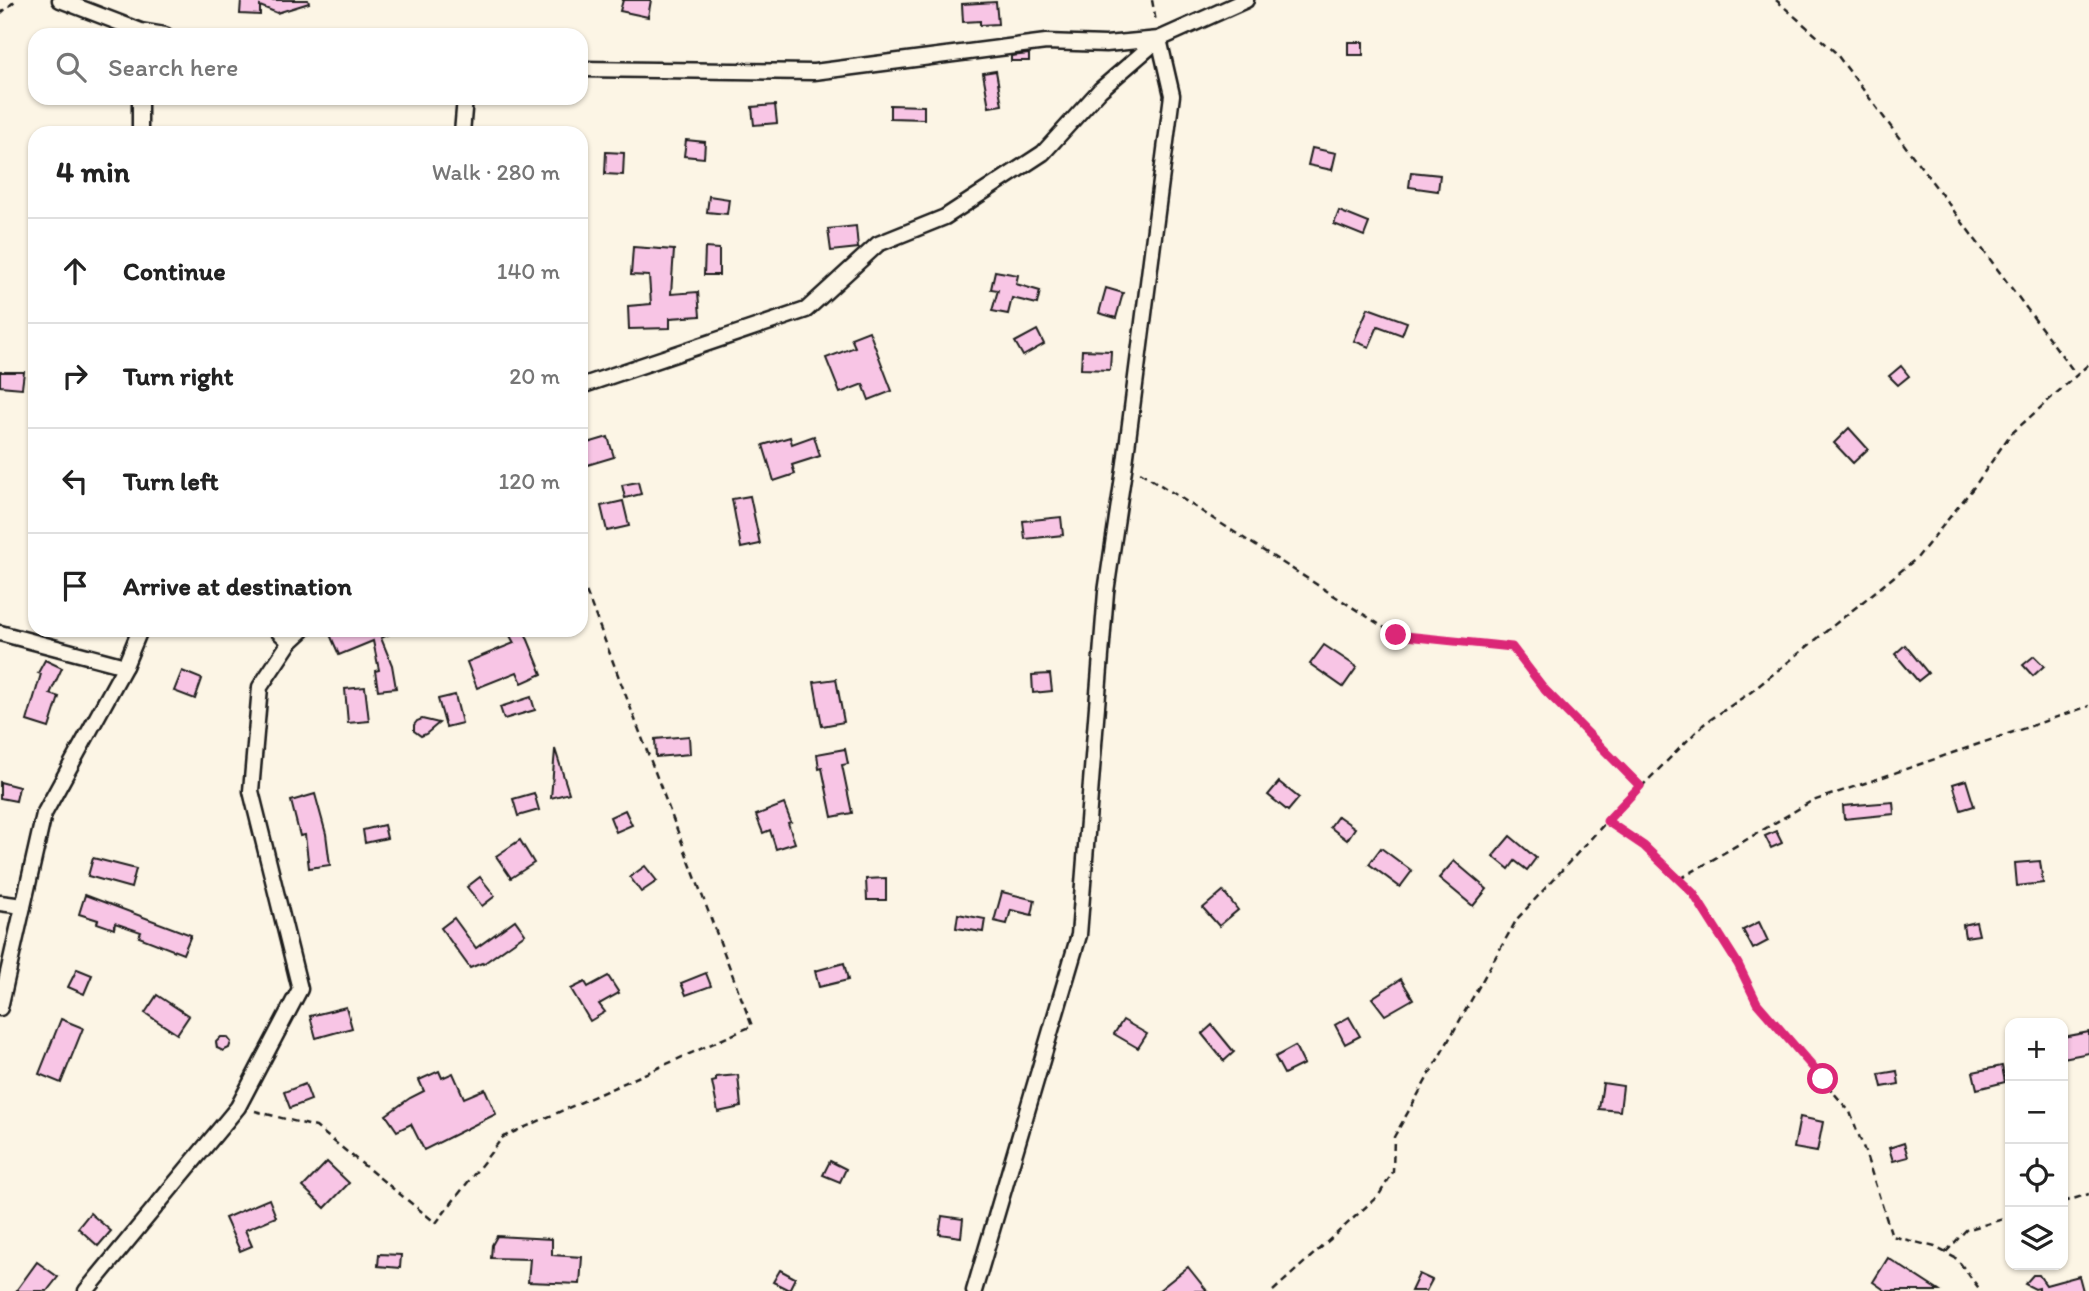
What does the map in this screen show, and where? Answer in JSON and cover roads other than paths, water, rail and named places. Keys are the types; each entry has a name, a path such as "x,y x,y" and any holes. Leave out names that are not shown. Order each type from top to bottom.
{"street":[{"path":"60,0 129,28"},
{"path":"588,384 806,310 878,244 945,217 1043,153 1100,90 1159,39 1246,0"},
{"path":"588,69 814,72 1046,42 1106,44 1159,39"},
{"path":"974,1291 1079,935 1106,592 1172,95 1159,39"},
{"path":"140,105 140,126"},
{"path":"462,126 464,105"},
{"path":"0,633 125,666"},
{"path":"0,1008 44,814 125,666 137,637"},
{"path":"285,637 290,642"},
{"path":"86,1291 238,1107 300,989 251,791 260,687 295,637"},
{"path":"0,903 23,905"}]}
